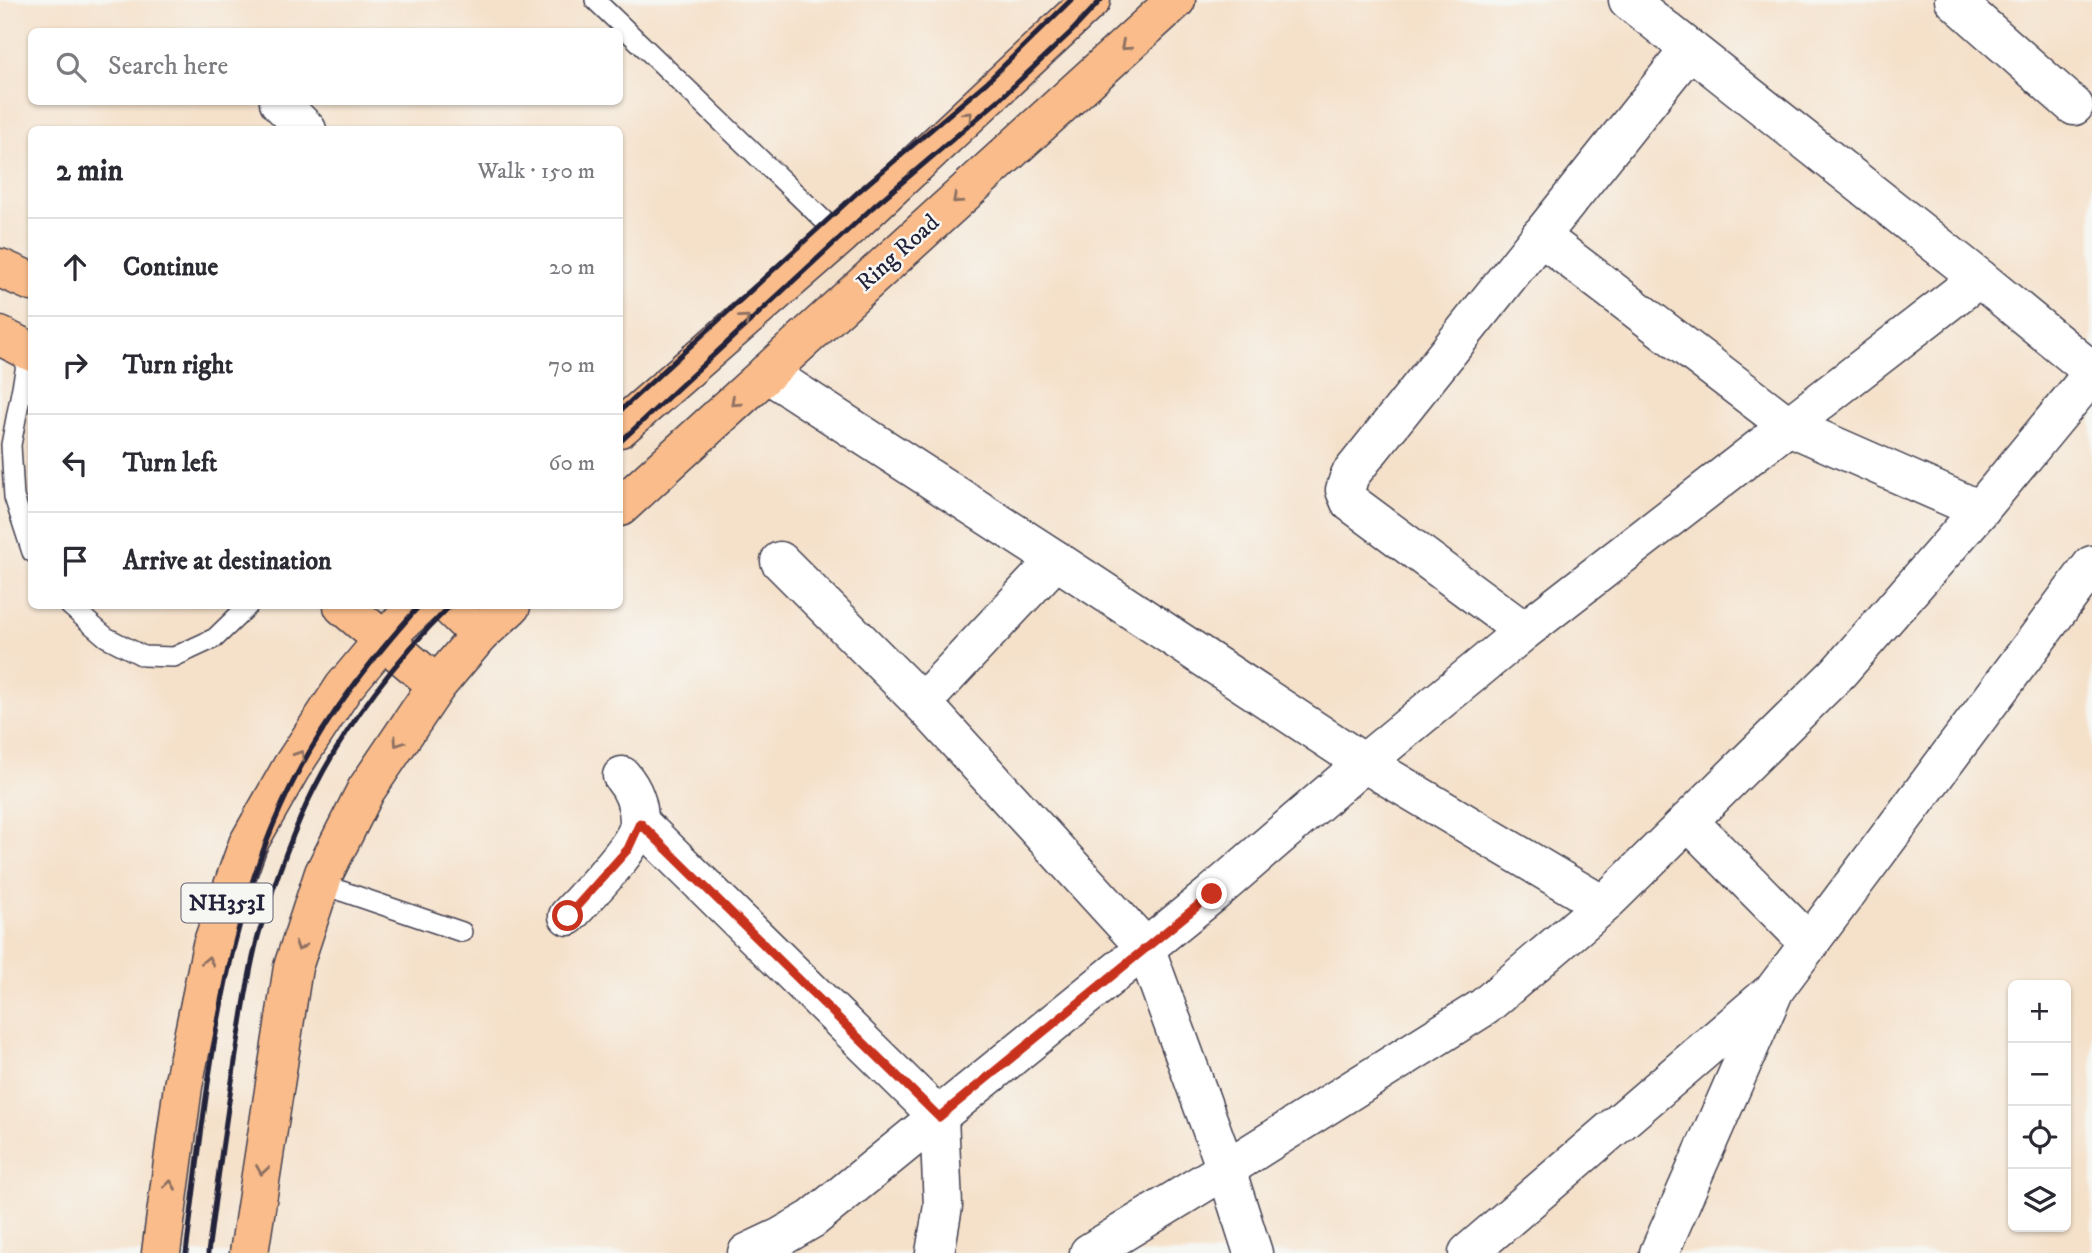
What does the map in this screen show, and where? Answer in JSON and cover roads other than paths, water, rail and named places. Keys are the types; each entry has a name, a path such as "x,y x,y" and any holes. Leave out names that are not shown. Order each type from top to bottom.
{"main road":[{"path":"623,425 841,236 1091,0"},
{"name":"Ring Road","path":"623,504 1176,0"},
{"path":"0,268 28,280"},
{"path":"347,609 436,685 480,635 508,609"},
{"name":"NH353I","path":"161,1253 186,1073 212,944 248,844 291,768 344,687 384,639 416,609"},
{"path":"452,609 480,635"},
{"name":"NH353I","path":"250,1253 293,967 321,884 366,790 436,685"}],"street":[{"path":"1089,1253 1484,1007 1603,905 1838,673 1980,510 2092,373 1979,278 1628,0"},
{"path":"1954,0 2074,106"},
{"path":"1524,631 1350,502 1345,490 1350,475 1689,50"},
{"path":"282,105 303,126"},
{"path":"1540,236 1789,426 1980,510"},
{"path":"747,1253 812,1219 1212,894 1364,763 1524,631 1979,278"},
{"path":"767,373 1056,559 1364,763 1603,905"},
{"path":"922,703 1056,559"},
{"path":"779,561 922,703 1145,947 1226,1169 1253,1253"},
{"path":"1468,1253 1775,989 2092,565"},
{"path":"622,776 634,791 640,823 939,1117 943,1206 935,1253"},
{"path":"1688,821 1810,944"},
{"path":"568,916 628,849 640,823"},
{"path":"1659,1253 1775,989"}],"lane":[{"path":"595,0 841,236"},
{"path":"20,346 11,445 15,497 28,539"},
{"path":"73,609 106,637 143,656 174,657 215,638 245,609"},
{"path":"321,884 462,932"}],"railway":[{"path":"623,408 859,191 987,82 1071,0"},
{"path":"623,439 873,207 1001,98 1101,0"},
{"path":"186,1253 220,1010 249,891 270,833 308,754 336,709 416,609"},
{"path":"208,1253 250,973 259,933 284,860 314,789 342,739 393,669 447,609"}]}
